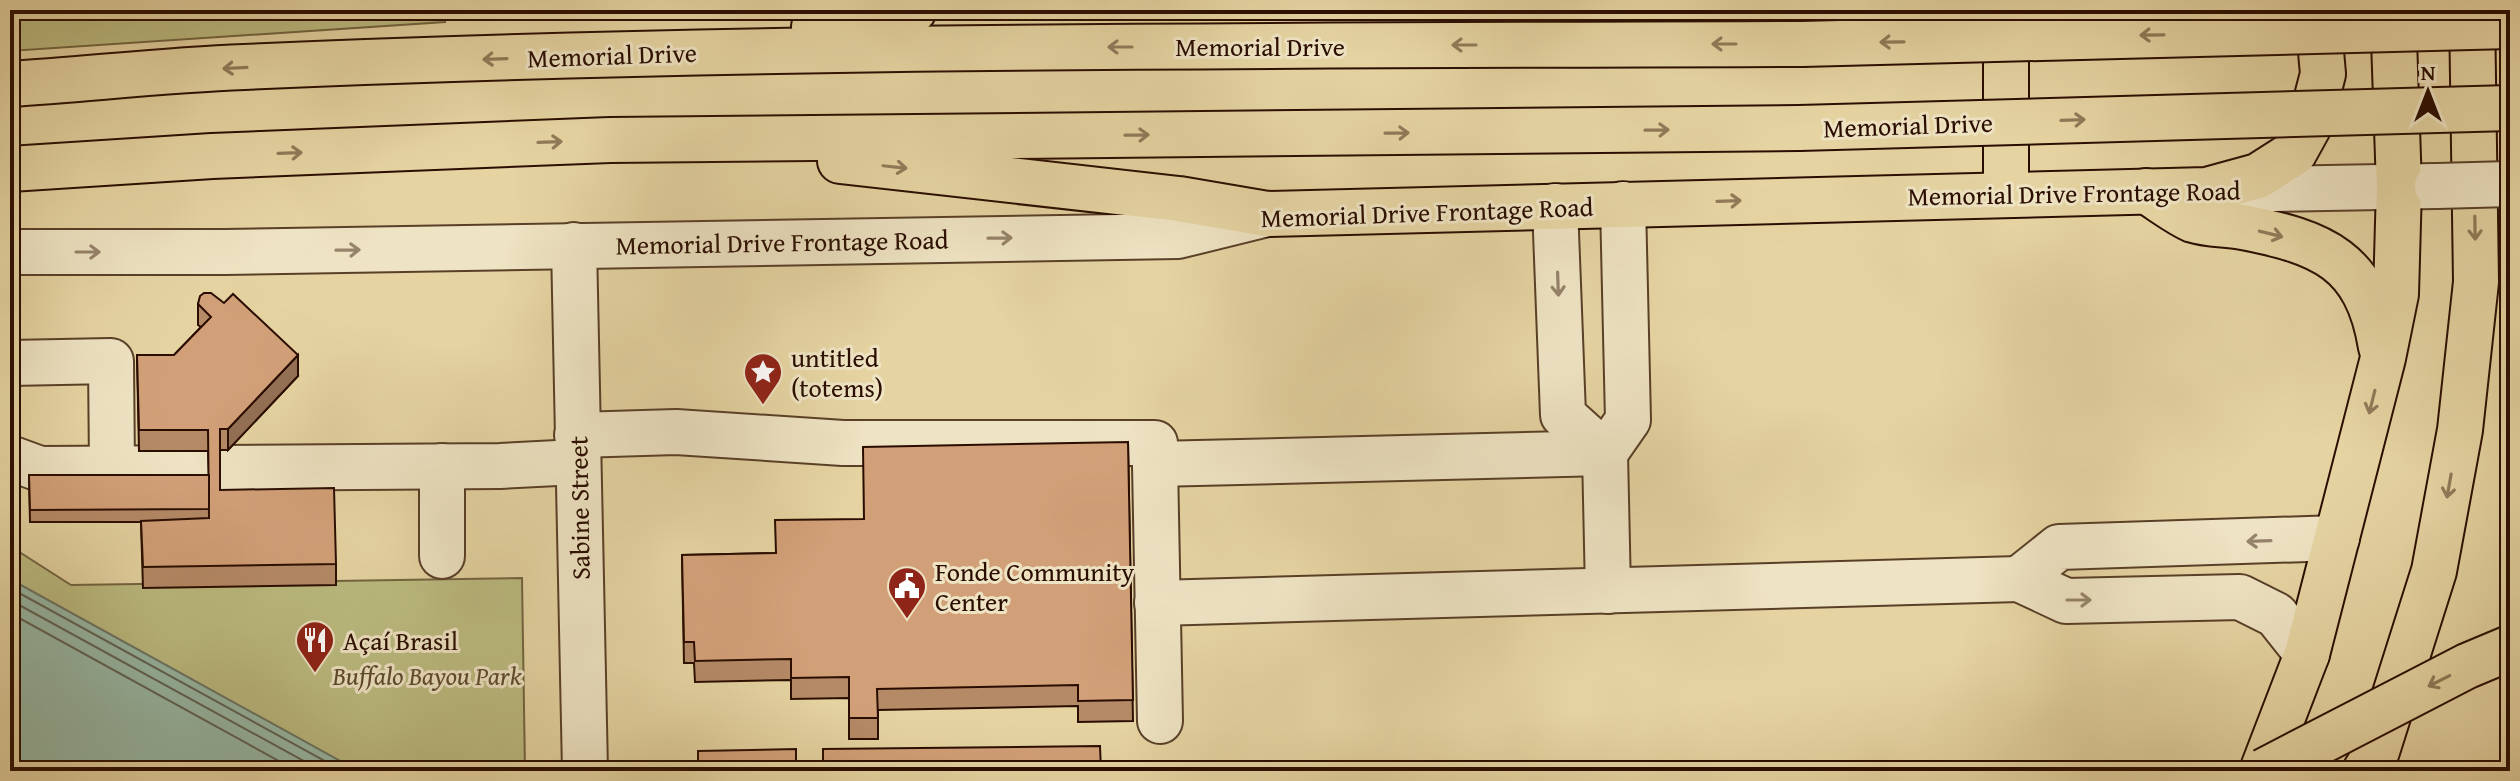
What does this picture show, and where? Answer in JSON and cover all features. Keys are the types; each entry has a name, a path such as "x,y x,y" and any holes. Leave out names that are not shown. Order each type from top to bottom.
{"main road":[{"path":"741,51 813,27 914,10"},
{"path":"2006,10 2006,194"},
{"path":"2207,190 2258,176 2294,153 2310,124 2323,74 2318,18 2314,10"},
{"path":"2263,771 2307,654 2383,358 2418,186 2393,10"},
{"path":"2365,771 2377,751 2434,571 2460,430 2476,282 2472,10"},
{"name":"Memorial Drive","path":"10,84 240,67 741,51 921,47 1802,44 2510,26"},
{"name":"Memorial Drive","path":"10,169 244,155 610,140 1799,128 2510,108"},
{"path":"796,137 835,160 1179,199 1267,214"},
{"name":"Memorial Drive Frontage Road","path":"1267,214 2207,190"},
{"path":"2146,191 2194,220 2280,236 2326,253 2348,269 2362,285 2378,328 2383,358"},
{"path":"2263,771 2467,666 2510,648"}],"street":[{"name":"Memorial Drive Frontage Road","path":"2207,190 2510,184"},
{"path":"1608,591 1605,453 1628,420 1623,204"},
{"path":"1555,206 1563,415 1605,453"},
{"name":"Memorial Drive Frontage Road","path":"10,252 225,252 1178,236 1267,214"},
{"name":"Sabine Street","path":"574,245 585,771"},
{"path":"10,363 111,361 112,468"},
{"path":"10,458 40,469 442,466 577,449 676,432 843,443 1155,443 1160,721"},
{"path":"1155,464 1605,453"},
{"path":"442,466 442,556"},
{"path":"2019,579 2059,547 2337,538"},
{"path":"1157,603 2019,579 2066,601 2240,597 2276,615 2307,654"}],"green space":[{"path":"10,10 445,10 445,22 10,51"},
{"name":"Buffalo Bayou Park","path":"10,546 71,585 522,578 525,771 10,771"}],"water":[{"path":"10,579 353,768 355,771 10,771"}],"building":[{"path":"204,293 211,293 224,303 233,294 298,355 228,429 220,429 220,490 334,488 336,564 143,567 141,521 209,518 208,430 139,430 137,355 174,355 211,317 198,304"},
{"name":"Fonde Community Center","path":"1128,442 1133,700 1078,701 1078,685 877,689 878,718 849,718 849,677 791,678 791,659 695,661 694,642 684,642 682,555 776,553 775,520 864,519 863,447"},
{"path":"29,475 209,475 209,509 30,510"},
{"path":"1100,746 1101,771 823,771 823,749"},
{"path":"796,749 796,771 698,771 698,751"}],"place":[{"name":"untitled (totems)","path":"763,406"},
{"name":"Fonde Community Center","path":"907,620"},
{"name":"Açaí Brasil","path":"315,674"}]}
